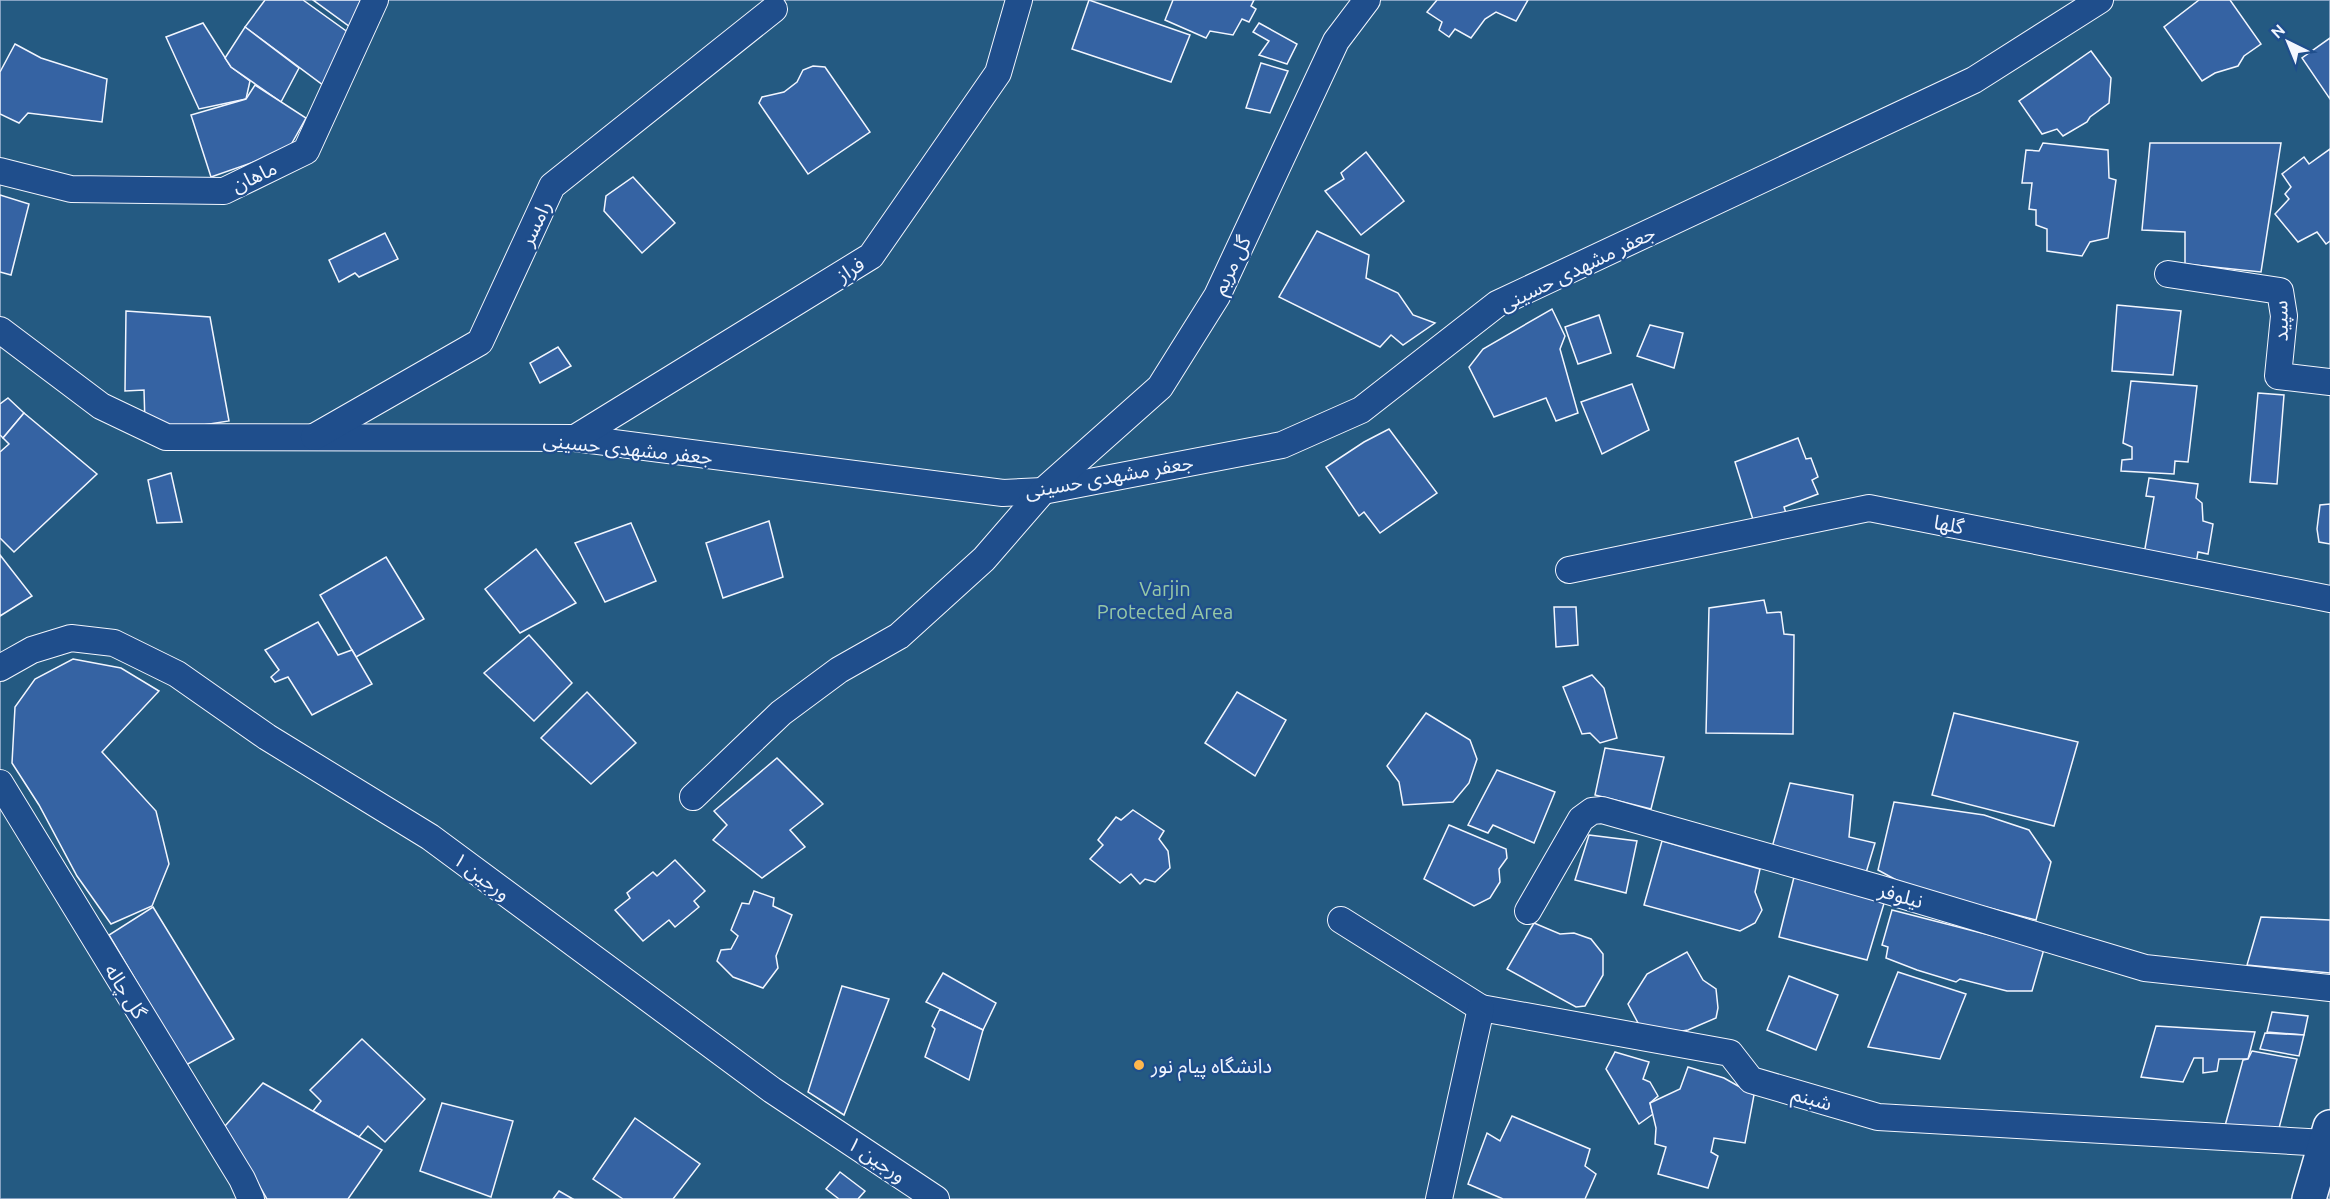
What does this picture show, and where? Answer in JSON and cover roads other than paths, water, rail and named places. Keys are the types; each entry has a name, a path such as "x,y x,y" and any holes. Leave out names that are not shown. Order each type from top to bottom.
{"main road":[{"path":"2309,1199 2328,1135"}],"street":[{"name":"ماهان","path":"0,171 71,189 224,190 306,151 375,0"},
{"name":"فراز","path":"575,438 871,256 998,74 1019,0"},
{"name":"گل مریم","path":"693,797 781,713 839,670 899,636 984,559 1042,491 1160,387 1217,296 1336,41 1367,0"},
{"name":"جعفر مشهدی حسینی","path":"0,330 101,406 166,437 575,438 1003,493 1042,491 1282,445 1362,410 1497,304 1974,80 2100,0"},
{"name":"رامسر","path":"313,438 480,342 552,186 774,9"},
{"name":"سپید","path":"2168,274 2280,291 2284,316 2278,376 2330,382"},
{"name":"گلها","path":"1569,570 1869,508 2330,599"},
{"name":"ورجین ۱","path":"0,668 32,650 71,638 114,643 177,674 267,737 430,837 772,1090 936,1199"},
{"name":"گل چاله","path":"0,783 242,1179 251,1199"},
{"name":"نیلوفر","path":"1528,911 1581,819 1592,811 1602,810 1878,888 2145,968 2330,988"},
{"name":"شبنم","path":"1341,920 1481,1008 1730,1053 1752,1080 1878,1117 2328,1135"},
{"path":"1439,1199 1481,1008"}],"place":[{"name":"دانشگاه پیام نور","path":"1139,1065"}],"park label":[{"name":"Varjin Protected Area","path":"1165,600"}]}
